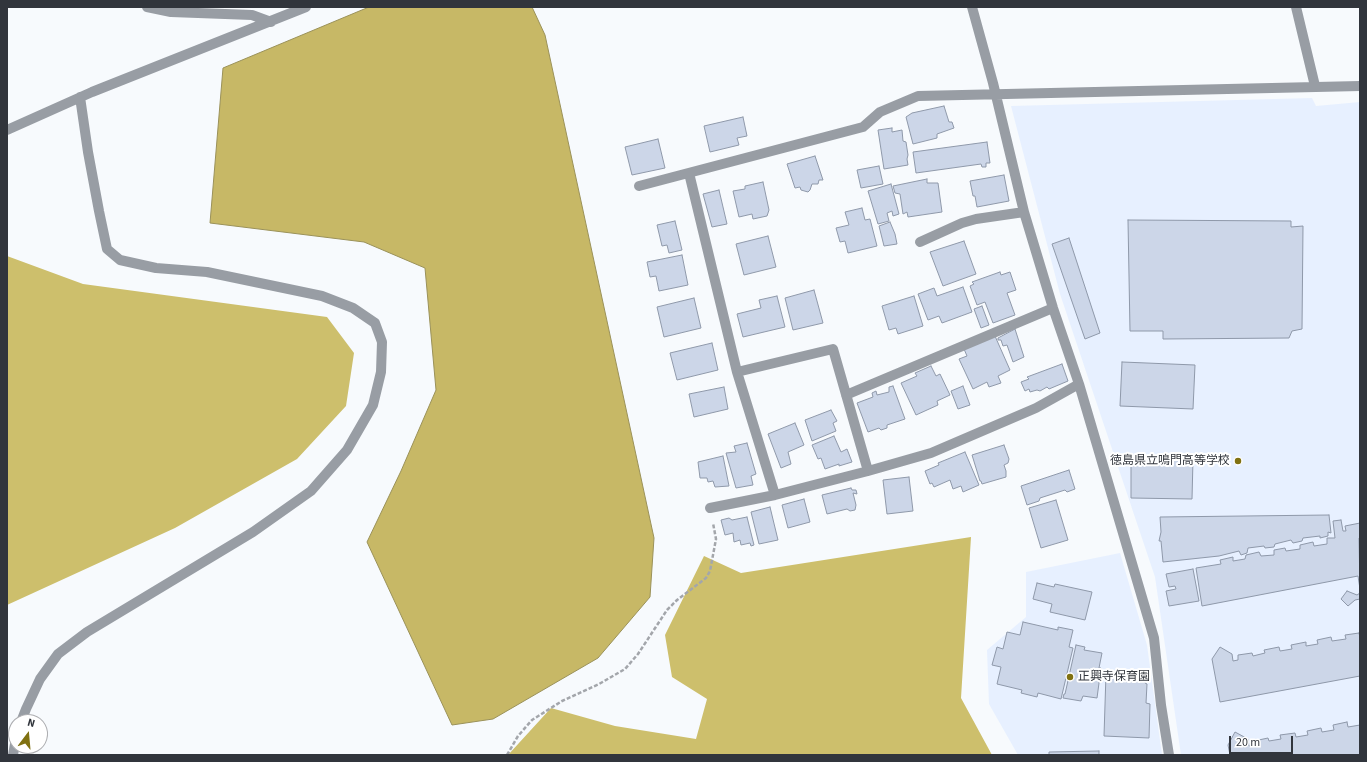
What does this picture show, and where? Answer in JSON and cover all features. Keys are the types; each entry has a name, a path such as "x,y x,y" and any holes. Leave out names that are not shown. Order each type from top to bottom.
{"street":[{"path":"147,7 171,12 252,15 271,22"},
{"path":"7,130 80,97 306,7"},
{"path":"972,7 1024,212 1053,308 1079,384 1154,638 1161,705 1169,755"},
{"path":"1296,7 1315,86"},
{"path":"639,186 863,127 880,112 918,96 1360,86"},
{"path":"24,714 40,679 58,654 86,632 253,532 311,491 347,450 373,405 381,372 382,342 375,323 353,308 322,296 207,272 156,268 120,260 107,249 88,152 80,97"},
{"path":"690,173 737,372 775,495"},
{"path":"920,242 962,223 1024,212"},
{"path":"846,396 1053,308"},
{"path":"737,372 834,349 868,471"},
{"path":"710,508 775,495 931,453 1036,408 1079,384"}],"path":[{"path":"507,755 518,736 532,720 562,701 599,684 625,669 638,654 667,610 677,600 706,578 710,571 714,556 716,539 710,508"}],"shaded area":[{"path":"369,7 532,7 545,35 654,538 650,597 598,658 493,719 452,725 367,542 401,471 436,390 425,268 364,242 210,223 223,68"},
{"name":"徳島県立鳴門高等学校","path":"1312,98 1316,106 1360,102 1360,755 1181,755 1155,577 1060,294 1011,106"},
{"path":"7,256 83,284 327,317 354,353 346,406 297,459 175,528 7,605"},
{"path":"971,537 961,698 992,755 508,755 551,708 615,726 696,739 707,699 672,677 665,635 704,556 741,573"},
{"name":"正興寺保育園","path":"1120,553 1147,645 1162,755 1018,755 989,704 987,650 1026,617 1026,572"}],"building":[{"path":"944,106 949,122 952,122 954,128 937,134 937,138 913,144 906,117 912,113"},
{"path":"743,117 747,136 737,138 739,145 710,152 704,126"},
{"path":"892,128 892,132 902,130 903,141 906,142 908,165 884,169 878,130"},
{"path":"658,139 665,168 632,175 625,147"},
{"path":"987,142 990,163 986,163 986,167 982,167 981,164 916,173 913,152"},
{"path":"815,156 823,180 819,180 818,184 812,184 808,192 801,190 800,187 795,188 787,164"},
{"path":"879,166 883,184 861,188 857,170"},
{"path":"1004,175 1009,201 977,207 970,181"},
{"path":"927,179 927,183 938,183 942,212 908,217 907,212 903,214 900,194 895,193 893,186"},
{"path":"763,182 769,210 767,216 753,219 752,214 739,217 733,191 745,189 745,186"},
{"path":"891,184 899,214 893,216 892,211 887,213 889,221 878,224 868,191"},
{"path":"719,190 727,224 712,227 703,194"},
{"path":"862,208 865,220 870,219 877,246 848,253 845,241 840,242 836,228 849,225 845,212"},
{"path":"1128,220 1291,221 1291,227 1303,226 1302,329 1292,331 1289,338 1163,339 1163,331 1130,331"},
{"path":"675,221 682,250 669,253 667,245 662,246 657,225"},
{"path":"890,222 897,244 884,246 879,226"},
{"path":"768,236 776,267 744,275 736,244"},
{"path":"1069,238 1100,333 1085,339 1052,244"},
{"path":"964,241 976,274 943,286 930,252"},
{"path":"682,255 688,285 659,291 656,276 650,277 647,262"},
{"path":"1000,272 1001,275 1010,272 1016,290 1007,293 1015,315 993,323 985,302 977,305 970,286 974,284 972,282"},
{"path":"963,287 972,312 942,323 939,316 928,320 918,294 934,288 937,296"},
{"path":"814,290 823,323 793,330 785,298"},
{"path":"777,296 785,327 743,337 737,314 761,308 759,300"},
{"path":"914,296 923,326 898,334 896,328 889,330 882,306"},
{"path":"694,298 701,328 664,337 657,307"},
{"path":"982,306 989,325 981,328 974,309"},
{"path":"1015,329 1024,357 1013,362 1007,345 1003,346 1001,340 998,340 998,338"},
{"path":"995,336 1010,370 998,376 1001,383 989,387 987,382 973,389 959,359 967,356 964,349"},
{"path":"712,343 718,370 677,380 670,353"},
{"path":"1122,362 1195,365 1193,409 1120,406"},
{"path":"1062,364 1068,381 1049,389 1047,387 1040,391 1037,390 1030,392 1029,389 1025,391 1021,382 1029,379 1027,377"},
{"path":"931,366 936,376 940,374 950,395 937,401 938,405 916,415 901,383 917,376 915,373"},
{"path":"893,386 905,419 887,425 887,428 881,430 879,428 868,432 857,403 873,397 872,393 876,391 877,395 889,392 889,387"},
{"path":"963,386 970,405 958,409 951,391"},
{"path":"724,387 728,409 694,417 689,394"},
{"path":"831,410 837,421 833,423 836,431 812,441 805,420"},
{"path":"795,423 804,445 788,452 791,464 781,468 768,434"},
{"path":"834,436 841,452 847,449 852,462 839,466 839,464 825,469 821,458 818,459 812,445"},
{"path":"747,443 756,474 751,476 753,485 736,488 726,453 736,452 734,446"},
{"path":"1004,445 1009,459 1008,463 1004,465 1006,477 982,484 972,455"},
{"path":"965,452 979,485 963,492 961,486 953,489 950,480 934,487 932,483 930,484 925,471 939,465 938,463"},
{"path":"723,456 729,486 715,487 713,481 708,482 707,478 700,478 698,462"},
{"path":"1131,458 1193,459 1192,499 1131,498"},
{"path":"1069,470 1075,489 1067,492 1065,490 1040,498 1039,501 1027,505 1021,486"},
{"path":"909,477 913,511 887,514 883,480"},
{"path":"851,488 852,490 856,490 857,494 853,493 856,505 855,510 850,511 847,509 827,514 822,495"},
{"path":"804,499 810,522 788,528 782,505"},
{"path":"1056,500 1068,540 1041,548 1029,508"},
{"path":"770,507 778,540 759,544 751,512"},
{"path":"1329,515 1331,533 1328,532 1328,536 1320,538 1320,536 1303,538 1302,541 1293,543 1291,540 1275,544 1274,547 1265,548 1264,546 1248,548 1247,553 1241,555 1239,551 1219,556 1163,562 1161,541 1159,541 1161,532 1160,517"},
{"path":"747,517 754,545 751,546 750,543 741,545 740,540 734,542 733,533 725,535 721,520 729,518 732,520"},
{"path":"1341,520 1343,531 1346,531 1345,526 1360,523 1360,589 1358,576 1202,606 1196,568 1221,564 1220,560 1233,557 1233,561 1245,559 1246,555 1259,552 1261,556 1274,555 1274,550 1285,548 1286,551 1300,549 1300,545 1313,542 1314,546 1327,544 1327,538 1335,538 1333,521"},
{"path":"1193,569 1199,601 1169,606 1166,591 1176,589 1175,586 1169,587 1166,574"},
{"path":"1037,583 1054,587 1055,584 1092,592 1085,620 1050,612 1052,604 1033,599"},
{"path":"1347,591 1357,595 1360,593 1360,599 1355,600 1348,606 1341,599"},
{"path":"1023,622 1058,630 1058,627 1073,630 1069,647 1073,648 1061,699 1038,693 1037,697 1021,693 1022,690 997,684 1001,667 992,665 997,647 1003,649 1007,632 1020,635"},
{"path":"1359,633 1360,676 1220,702 1212,659 1220,647 1232,654 1233,661 1238,660 1238,655 1252,653 1253,656 1265,653 1264,650 1279,647 1280,651 1292,649 1291,645 1306,642 1306,646 1318,644 1317,640 1331,637 1332,641 1346,639 1345,635"},
{"path":"1076,645 1085,647 1084,650 1102,653 1099,668 1101,668 1097,698 1083,696 1081,701 1063,698"},
{"path":"1106,674 1145,676 1145,683 1147,684 1146,703 1150,704 1149,738 1104,736"},
{"path":"1347,722 1348,727 1360,725 1360,755 1230,755 1228,745 1235,732 1248,739 1249,746 1254,745 1254,741 1268,738 1269,741 1281,739 1280,735 1295,733 1296,737 1308,735 1307,731 1321,728 1322,732 1334,730 1333,725"},
{"path":"1099,751 1099,755 1049,755 1049,752"}],"place":[{"name":"徳島県立鳴門高等学校","path":"1238,461"},
{"name":"正興寺保育園","path":"1070,677"}]}
